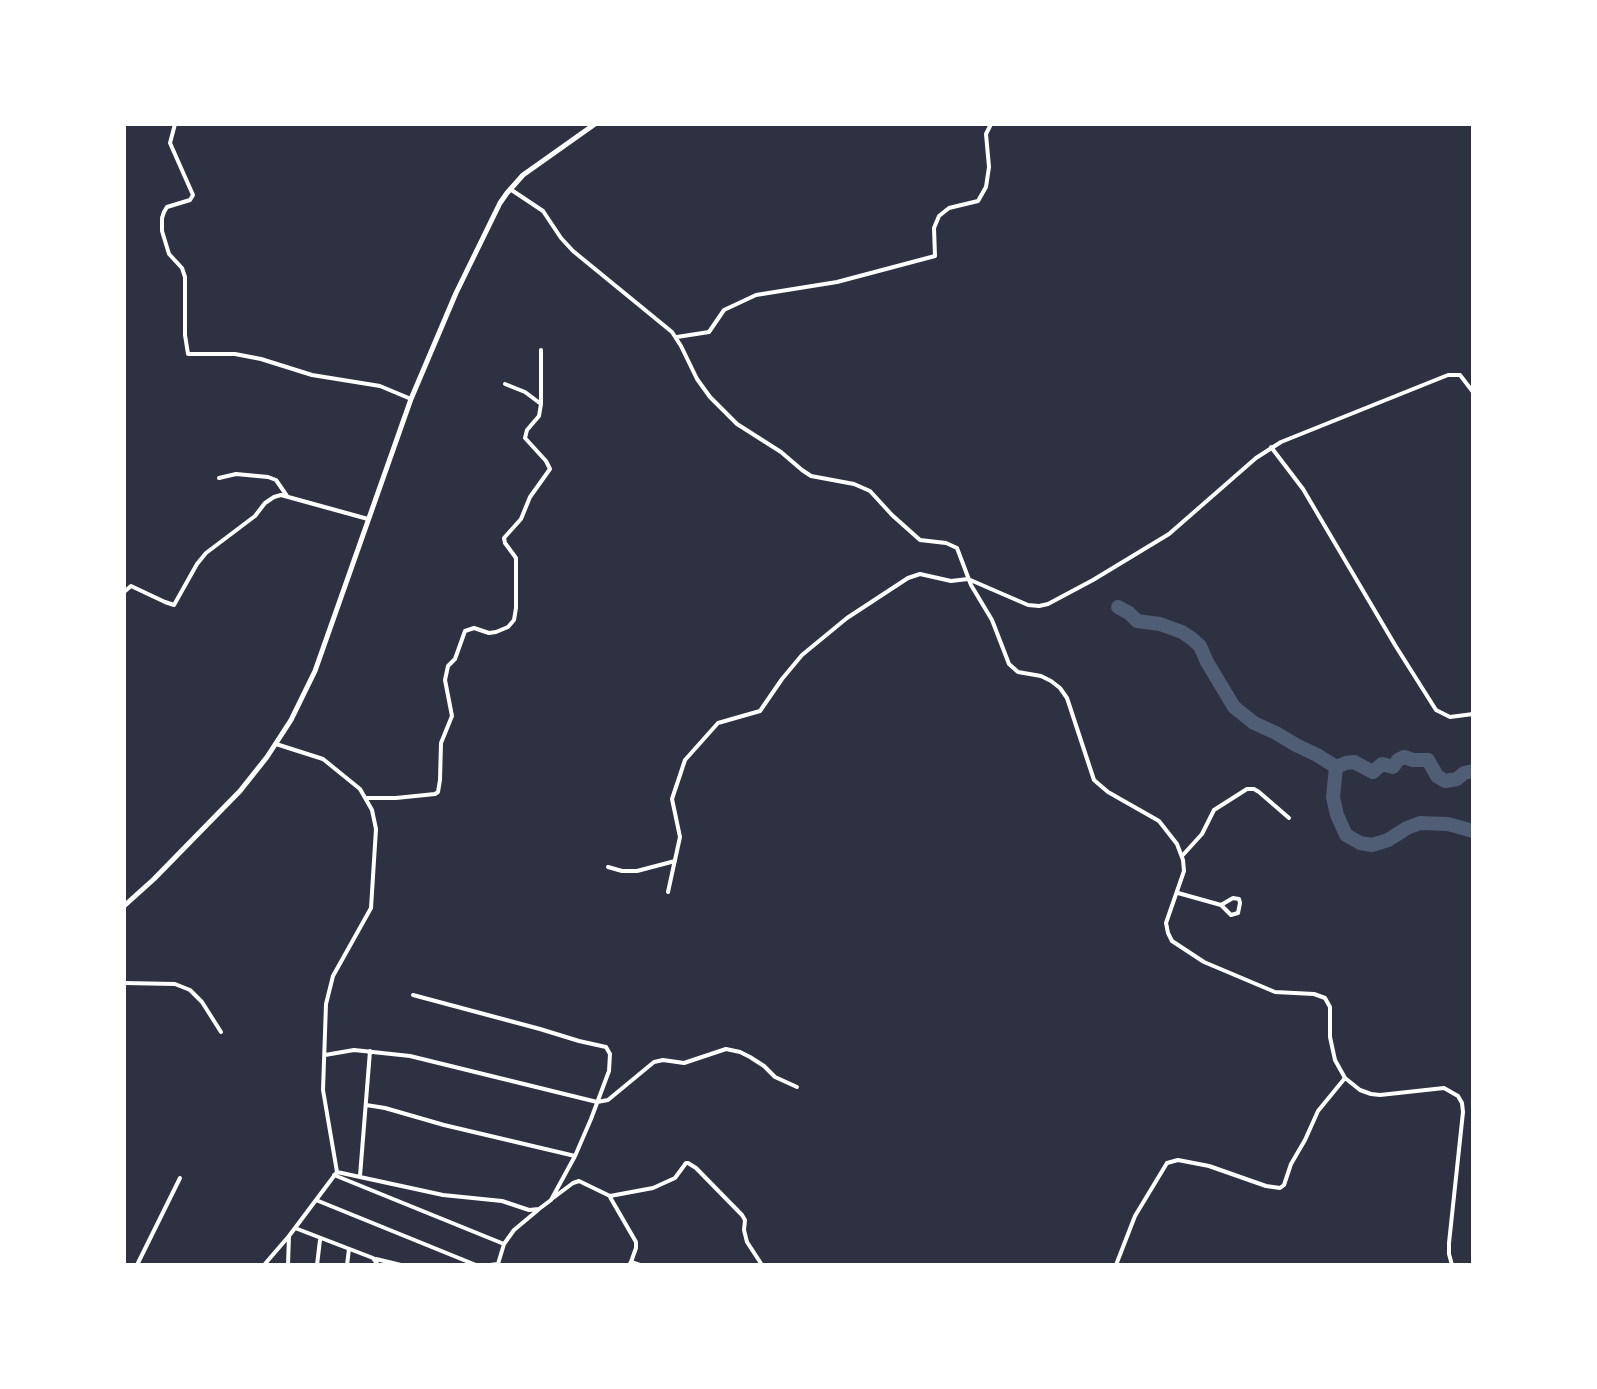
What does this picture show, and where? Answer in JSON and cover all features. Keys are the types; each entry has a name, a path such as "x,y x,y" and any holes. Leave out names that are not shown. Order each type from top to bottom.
{"street":[{"path":"175,124 170,143 193,195 190,200 167,207 162,218 162,231 169,254 182,268 185,277 188,354 235,354 261,359 312,375 380,386 411,399"},
{"path":"124,906 232,800 276,744 315,671 411,399 456,293 500,203 523,175 595,124"},
{"path":"677,337 706,334 725,308 756,295 851,279 935,256 934,228 939,216 949,208 978,201 986,187 989,167 986,136 991,124"},
{"path":"510,189 543,211 573,251 677,337 697,379 737,424 811,476 854,484 870,491 920,540 942,542 960,552 968,579 992,620 1009,664 1018,672 1051,681 1067,698 1094,780 1108,792 1159,821 1172,837 1182,856 1184,871 1166,923 1169,938 1204,962 1275,992 1322,996 1327,1000 1330,1012 1330,1037 1337,1065 1345,1078 1360,1090 1385,1095 1440,1088 1452,1091 1460,1099 1462,1118 1449,1243 1452,1265"},
{"path":"367,798 432,795 439,790 441,743 452,716 445,680 448,666 455,659 465,631 474,628 496,632 508,627 514,620 516,558 504,538 521,519 530,497 550,469 525,438 527,430 539,416 541,350"},
{"path":"668,892 680,831 672,796 683,763 716,725 760,711 802,655 847,618 908,578 920,574 951,581 968,579 1028,605 1048,604 1169,534 1271,447 1448,375 1460,375 1473,392"},
{"path":"505,384 525,392 541,404"},
{"path":"1271,447 1303,489 1436,710 1450,717 1473,714"},
{"path":"219,478 236,474 268,477 276,480 287,496"},
{"path":"124,592 131,586 174,605 197,564 274,497 287,496 368,519"},
{"path":"264,1265 335,1173 325,1103 326,1004 333,976 368,914 373,897 376,829 367,798 360,789 323,759 276,744"},
{"path":"1182,856 1202,834 1214,810 1247,789 1259,792 1289,818"},
{"path":"608,867 637,871 675,861"},
{"path":"1178,893 1221,905 1234,916 1240,903 1239,899 1233,898 1221,905"},
{"path":"124,983 175,984 190,990 202,1002 221,1032"},
{"path":"413,995 606,1047 610,1054 609,1071 575,1156 551,1200"},
{"path":"325,1055 354,1050 410,1056 597,1102 608,1100 659,1060 684,1063 726,1049 740,1052 775,1077 797,1087"},
{"path":"360,1177 370,1051"},
{"path":"1116,1265 1135,1216 1167,1163 1178,1160 1209,1166 1280,1188 1318,1111 1345,1078"},
{"path":"366,1105 575,1156"},
{"path":"610,1196 667,1183 686,1163 690,1164 742,1215 747,1242 762,1265"},
{"path":"335,1173 443,1195 502,1201 529,1210 539,1209"},
{"path":"335,1173 504,1244"},
{"path":"137,1265 180,1178"},
{"path":"490,1265 498,1264 504,1244 514,1230 579,1181 610,1196 636,1242 630,1264 640,1265"},
{"path":"316,1200 476,1265"},
{"path":"295,1228 373,1258 401,1265"},
{"path":"288,1265 289,1236"},
{"path":"317,1265 320,1238"},
{"path":"347,1265 349,1249"},
{"path":"373,1258 378,1265"}],"waterway":[{"path":"1118,607 1137,621 1160,624 1191,638 1200,646 1234,707 1254,723 1336,767 1333,797 1346,835 1360,843 1372,845 1420,823 1448,824 1473,831"},
{"path":"1336,767 1354,762 1373,772 1382,764 1393,767 1404,757 1428,760 1437,776 1445,781 1473,771"}]}
